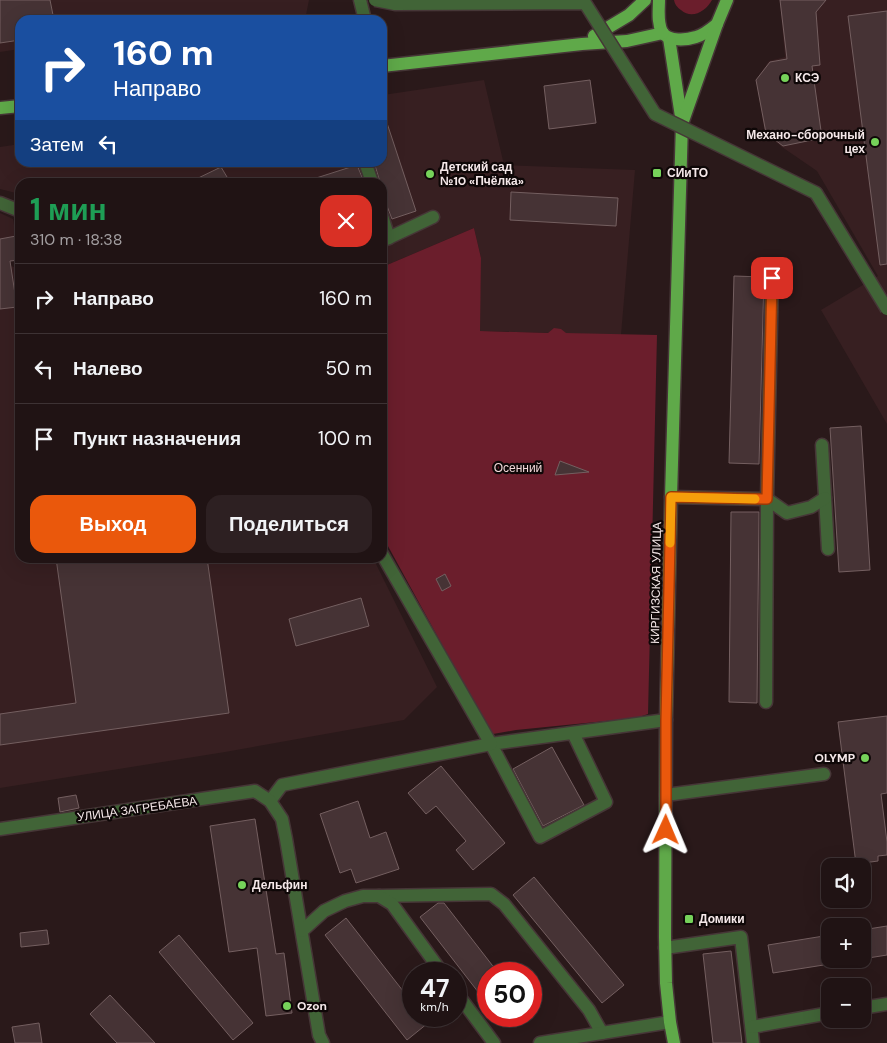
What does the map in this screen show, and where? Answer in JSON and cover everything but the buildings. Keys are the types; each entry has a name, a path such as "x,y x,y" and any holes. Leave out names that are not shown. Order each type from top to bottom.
{"main road":[{"path":"582,44 629,15 645,0"},
{"path":"659,0 658,16 666,36 682,123"},
{"path":"682,123 727,0"},
{"path":"387,65 666,36 682,39 697,37 706,33 717,24"},
{"path":"0,108 15,106"},
{"name":"КИРГИЗСКАЯ УЛИЦА","path":"674,1043 666,983 665,948 666,720 682,123"}],"street":[{"path":"360,0 363,15"},
{"path":"375,0 395,4 584,3 656,114 816,193 887,309"},
{"path":"0,203 15,209"},
{"path":"387,240 433,217"},
{"path":"766,702 767,499 772,278"},
{"path":"822,445 828,549"},
{"path":"671,497 767,499 787,513 811,507 825,498"},
{"path":"387,563 491,744 540,837 606,802 573,733"},
{"path":"323,1043 319,1035 282,819 270,801 282,786 491,744 666,720"},
{"path":"666,795 824,774"},
{"name":"УЛИЦА ЗАГРЕБАЕВА","path":"0,829 255,791 270,801"},
{"path":"302,931 324,911 345,901 363,896 491,894 504,904 583,1002 602,1033"},
{"path":"379,896 392,904 434,962"},
{"path":"665,948 741,937 753,1043"},
{"path":"871,1007 887,1004"},
{"path":"467,1007 494,1043"},
{"path":"752,1026 821,1014"},
{"path":"540,1043 584,1039 602,1033 670,1022"}],"shaded area":[{"path":"0,0 309,0 306,15 15,15 15,50 0,52"},
{"path":"781,0 887,0 887,424 821,310 878,276 817,171 765,133 756,80 769,61 785,57"},
{"path":"484,80 504,165 635,170 621,335 479,331 481,258 474,228 387,265 387,178 15,178 15,193 0,189 0,147 15,145 15,167 387,167 387,94"},
{"path":"0,213 13,219 15,231 15,260 10,261 11,266 15,267 15,563 375,563 437,687 404,720 225,752 0,788"}],"green space":[{"path":"674,0 712,0 702,11 690,14 678,8"},
{"name":"Осенний","path":"474,228 481,258 480,331 548,333 554,328 561,329 566,333 657,335 648,714 636,718 493,734 485,723 387,544 387,265"}],"slow traffic":[{"path":"670,543 671,497 755,499"}],"place":[{"name":"КСЭ","path":"785,78"},
{"name":"Механо-сборочный цех","path":"875,142"},
{"name":"СИиТО","path":"657,173"},
{"name":"Детский сад №10 «Пчёлка»","path":"430,174"},
{"name":"OLYMP","path":"865,758"},
{"name":"Дельфин","path":"242,885"},
{"name":"Домики","path":"689,919"},
{"name":"Ozon","path":"287,1006"}],"route":[{"path":"666,830 666,720 671,497 767,499 772,278"}]}
